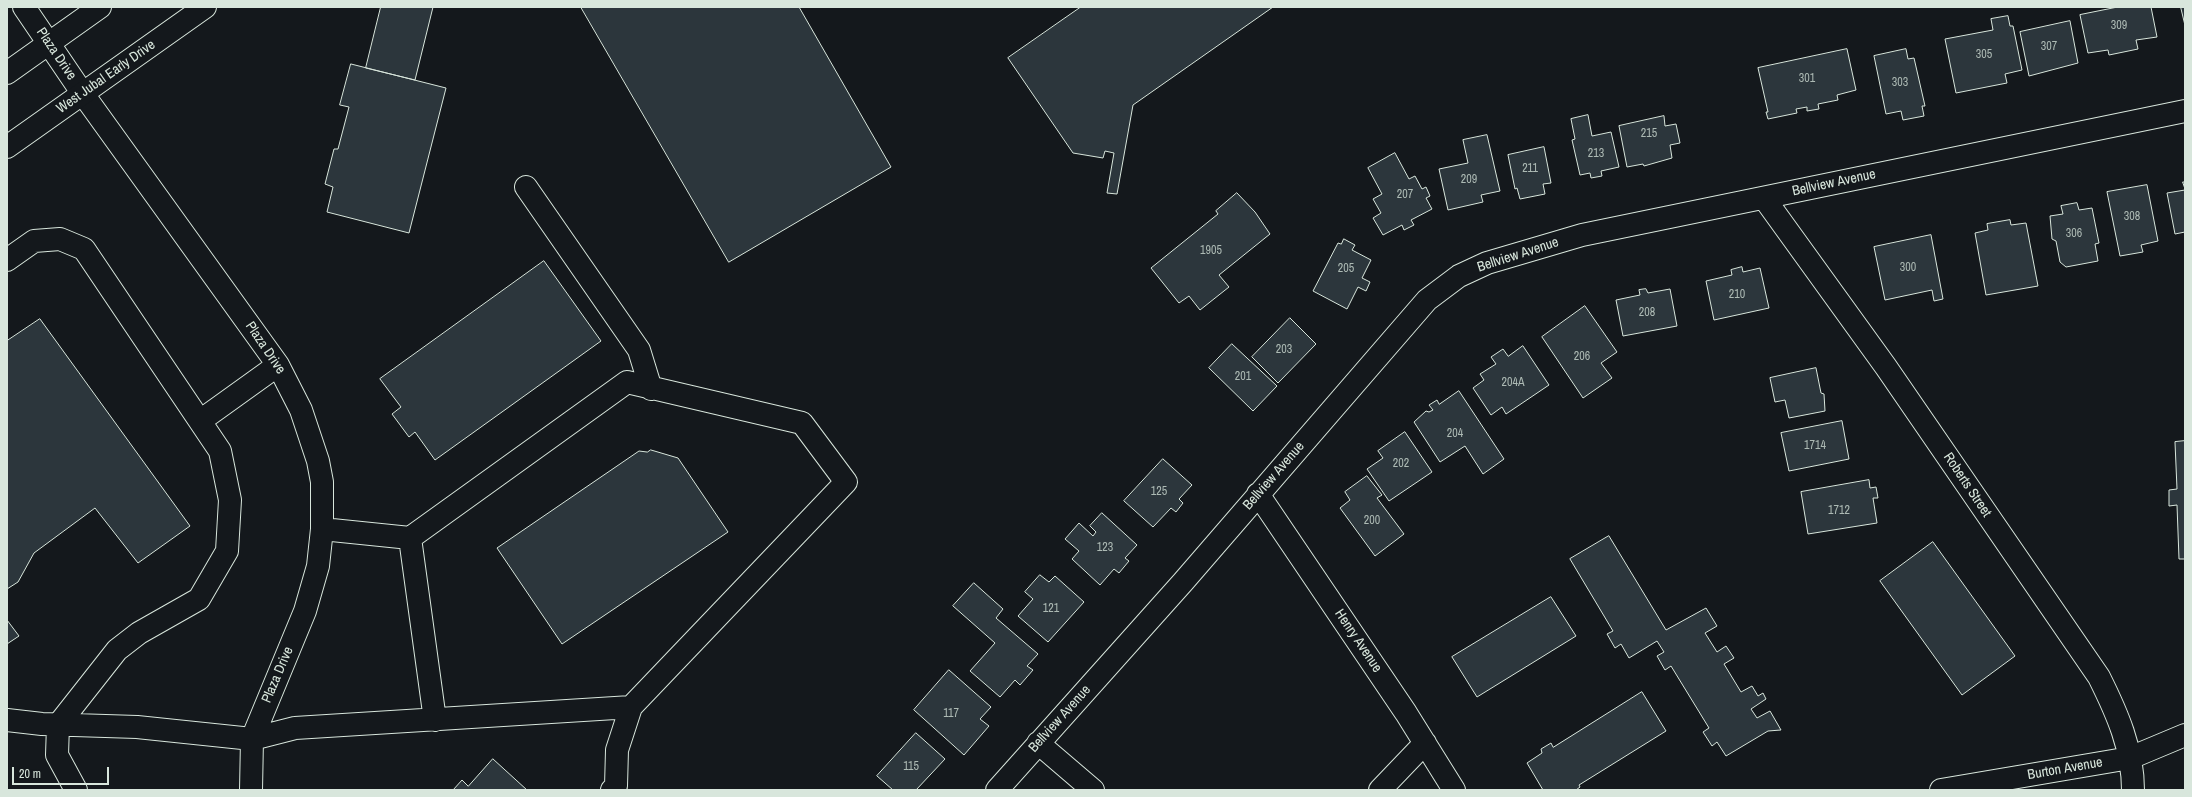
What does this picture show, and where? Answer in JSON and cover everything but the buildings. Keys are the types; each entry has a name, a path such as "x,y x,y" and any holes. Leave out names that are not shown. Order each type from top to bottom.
{"street":[{"name":"Plaza Drive","path":"24,7 83,94 278,365 301,410 318,461 322,482 322,529 318,566 305,611 252,739"},
{"path":"7,73 100,7"},
{"name":"West Jubal Early Drive","path":"7,147 205,7"},
{"name":"Bellview Avenue","path":"997,790 1178,587 1427,300 1459,276 1487,263 1582,235 2185,111"},
{"path":"526,187 639,350 651,389"},
{"name":"Roberts Street","path":"1764,198 1886,367 2099,677 2118,716 2130,758 2133,790"},
{"path":"7,260 34,241 60,239 84,249 220,451 230,500 227,551 199,599 139,633 117,650 58,724 57,755 70,788"},
{"path":"200,421 278,365"},
{"path":"322,529 410,538 627,382 651,389 802,423 846,482 631,707 616,750 616,786 612,790"},
{"name":"Henry Avenue","path":"1258,494 1425,743 1454,790"},
{"path":"410,538 435,720"},
{"path":"7,720 58,724 137,727 252,739 295,728 631,707"},
{"name":"Burton Avenue","path":"1941,790 2130,758 2185,735"},
{"path":"251,790 252,739"},
{"path":"1038,743 1092,790"},
{"path":"1380,790 1425,743"}]}
